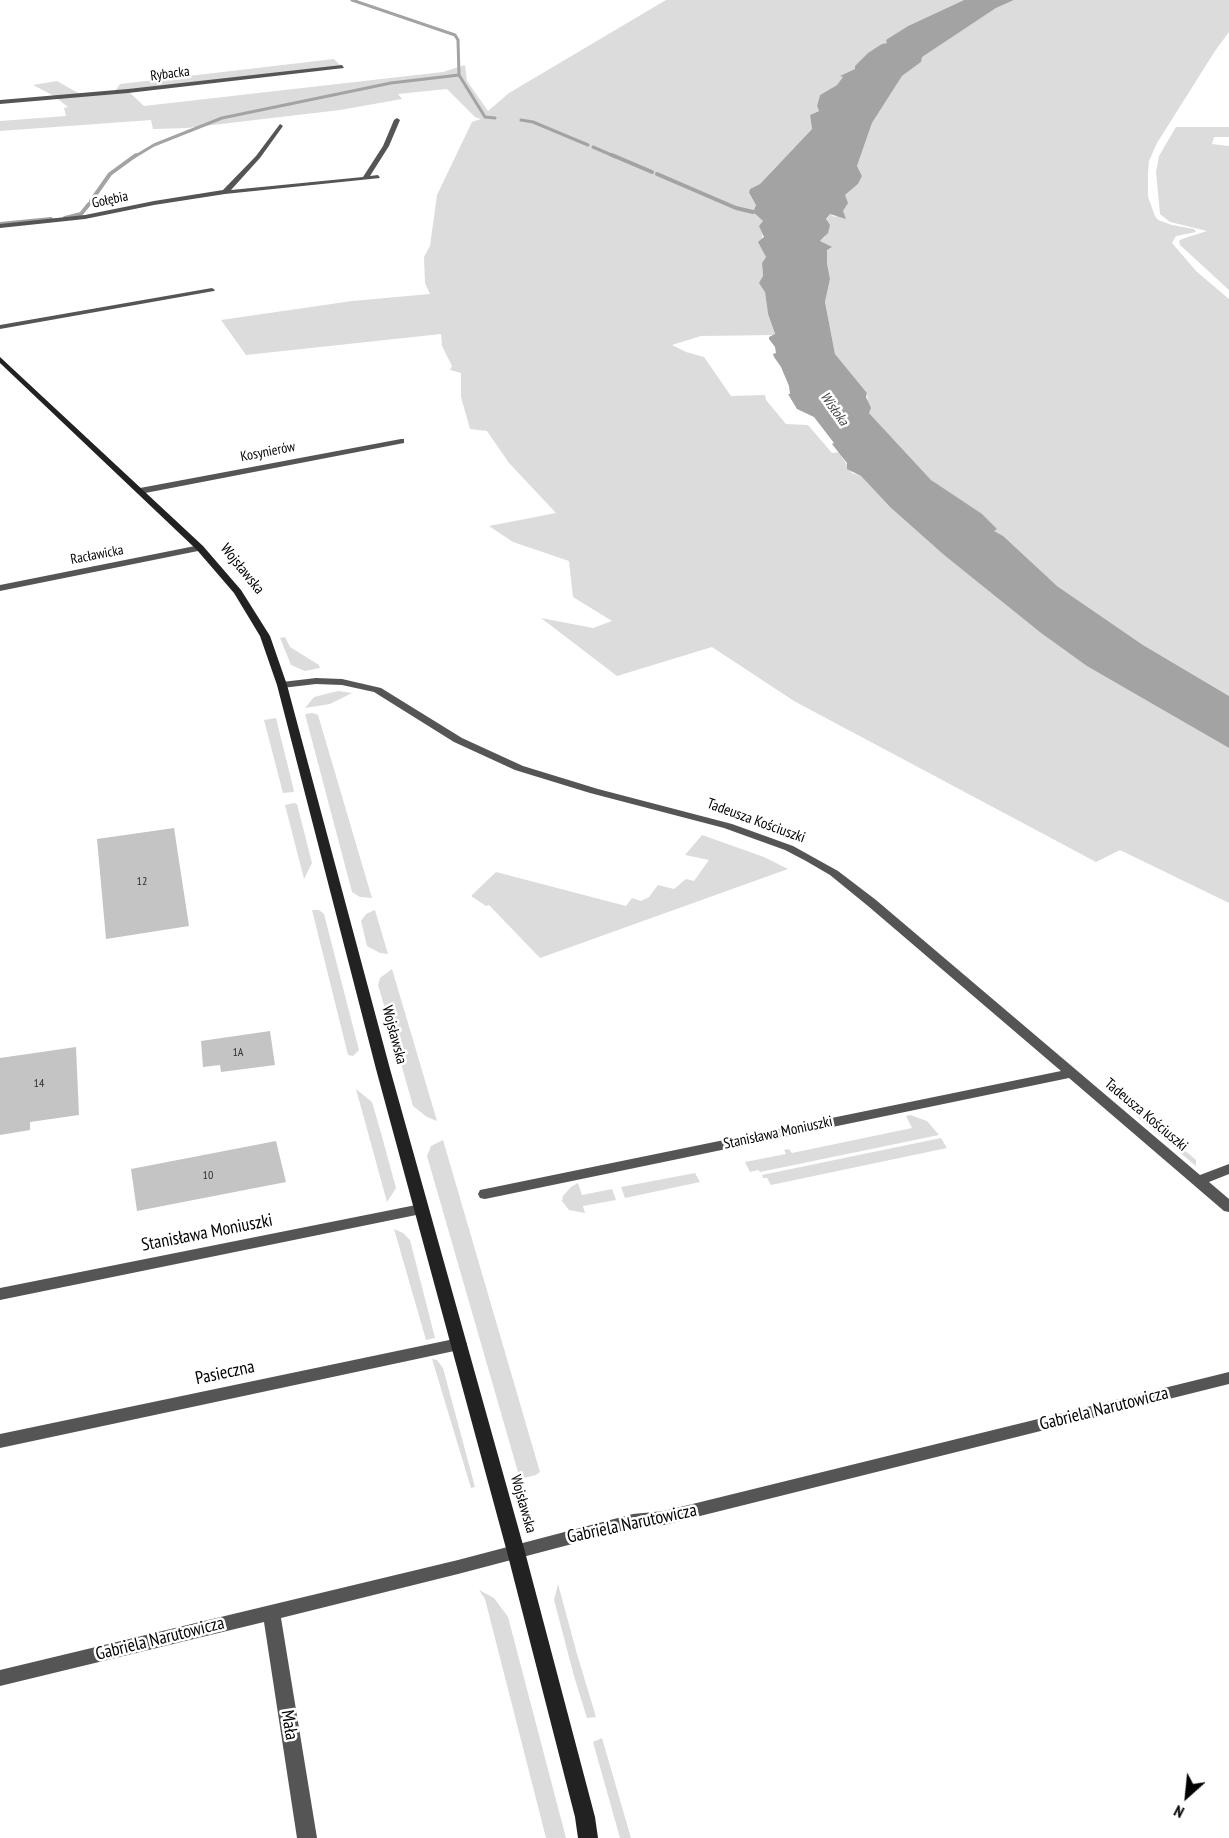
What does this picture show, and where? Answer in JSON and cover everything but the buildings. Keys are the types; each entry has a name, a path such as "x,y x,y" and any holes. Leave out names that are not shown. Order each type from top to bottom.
{"street":[{"name":"Rybacka","path":"0,102 128,91 342,67"},
{"path":"366,177 386,146 397,120"},
{"path":"225,192 258,157 280,126"},
{"name":"Gołębia","path":"0,226 86,217 225,192 378,177"},
{"path":"0,327 212,290"},
{"name":"Wojsławska","path":"0,358 200,548 238,592 265,636 282,685 332,882 516,1552 585,1817 588,1838"},
{"name":"Kosynierów","path":"140,490 401,441"},
{"name":"Racławicka","path":"0,588 200,548"},
{"name":"Tadeusza Kościuszki","path":"282,685 316,681 342,682 377,690 458,740 519,768 594,791 728,826 789,848 834,873 1229,1207"},
{"name":"Stanisława Moniuszki","path":"485,1194 1071,1073"},
{"path":"1199,1181 1229,1168"},
{"name":"Stanisława Moniuszki","path":"0,1294 421,1209"},
{"name":"Pasieczna","path":"0,1441 459,1344"},
{"name":"Gabriela Narutowicza","path":"0,1678 516,1552 633,1521 664,1518 1229,1378"},
{"name":"Mała","path":"271,1612 307,1838"},
{"name":"Wojsławska","path":"585,1817 596,1838"}],"shaded area":[{"path":"666,0 964,0 908,26 887,40 887,44 855,69 841,76 844,77 837,85 820,95 817,106 819,111 810,115 812,129 760,184 751,189 749,194 756,205 753,212 763,221 762,246 766,257 762,263 763,276 768,314 775,335 701,336 672,345 704,357 731,396 765,395 766,400 786,424 808,425 832,453 839,452 852,473 861,476 890,507 944,555 1041,633 1088,666 1229,748 1229,903 1120,850 1096,862 794,701 712,647 617,676 541,618 593,628 612,621 573,597 569,561 513,542 489,526 556,513 509,463 487,431 470,429 461,397 461,373 450,370 452,366 442,346 441,334 246,355 221,320 352,301 430,294 425,283 424,257 430,246 437,195 472,122 481,119 475,117 447,89 398,94 402,99 340,110 187,128 153,129 151,120 0,131 0,121 66,116 64,108 68,107 54,96 33,85 57,81 80,94 115,91 120,84 334,59 342,67 129,92 144,106 443,72 465,65 467,81 488,111 509,93"},
{"path":"1014,0 1229,0 1229,32 1157,143 1149,161 1148,197 1158,220 1194,229 1196,232 1176,236 1172,243 1197,272 1229,299 1229,696 1143,645 1057,586 931,480 869,413 867,393 835,354 825,302 830,279 827,250 820,241 825,237 826,220 830,214 835,217 843,211 845,195 858,184 862,176 857,166 872,123 902,76 921,62 921,57 996,8"},
{"path":"1176,127 1229,127 1229,137 1214,137 1212,144 1229,146 1229,290 1180,245 1179,241 1182,239 1207,231 1170,222 1160,214 1156,172 1159,156"},
{"path":"285,637 290,647 319,665 320,668 305,671 291,665 280,638"},
{"path":"338,691 352,693 330,704 305,708 314,697"},
{"path":"305,714 318,715 372,898 360,897 352,892"},
{"path":"276,718 293,792 283,793 264,720"},
{"path":"297,804 312,863 304,879 285,805"},
{"path":"702,835 764,857 788,869 540,958 489,905 486,906 471,896 496,872 626,906 632,898 641,901 649,897 658,885 674,889 686,879 694,881 709,860 685,855"},
{"path":"312,910 319,910 324,914 359,1050 353,1056 348,1055"},
{"path":"375,910 388,954 380,953 367,946 361,921 366,914"},
{"path":"392,969 437,1121 427,1117 413,1106 378,985 380,978"},
{"path":"356,1089 372,1102 381,1133 396,1188 387,1202"},
{"path":"1140,1113 1196,1160 1196,1166 1136,1116"},
{"path":"910,1115 927,1121 939,1135 760,1172 758,1170 750,1172 745,1162 786,1154 784,1150 789,1149 792,1153 912,1128 906,1116"},
{"path":"941,1138 947,1148 771,1185 762,1175"},
{"path":"443,1140 540,1472 536,1475 520,1479 427,1156 431,1146"},
{"path":"695,1173 700,1182 625,1198 621,1187"},
{"path":"578,1183 582,1195 612,1189 616,1200 583,1206 585,1213 569,1210 562,1201 563,1196"},
{"path":"394,1229 403,1233 410,1240 435,1338 426,1340"},
{"path":"432,1359 437,1360 443,1368 475,1487 471,1488"},
{"path":"558,1584 596,1717 587,1718 574,1676 554,1600"},
{"path":"479,1590 494,1598 508,1617 566,1838 546,1838 485,1599"},
{"path":"602,1738 631,1838 620,1838 593,1742"}],"water":[{"name":"Wisłoka","path":"964,0 1014,0 996,8 922,57 921,62 902,76 872,123 857,166 862,176 858,184 845,195 848,203 843,211 846,219 830,214 826,219 830,225 828,233 820,241 832,247 827,250 830,279 825,302 835,354 867,393 866,397 871,408 869,413 931,480 982,514 997,529 994,531 1003,536 1057,586 1143,645 1229,696 1229,748 1087,666 1041,633 944,555 890,507 861,476 847,469 847,463 814,417 797,409 788,394 790,394 789,386 781,367 774,357 775,347 769,337 775,334 768,314 765,292 759,283 763,276 762,263 766,257 758,242 764,237 759,226 763,221 753,212 756,205 749,193 750,189 760,184 812,129 810,115 819,111 817,106 820,95 837,85 843,77 840,76 855,69 855,66 868,53 887,43 886,40 908,26"}],"waterway":[{"path":"352,0 455,35 458,40 459,75"},
{"path":"134,157 154,145 222,118 391,83 459,75"},
{"path":"459,75 485,117 495,118"},
{"path":"521,120 533,122 588,145"},
{"path":"593,147 616,157"},
{"path":"91,201 110,174 136,155"},
{"path":"612,155 652,172"},
{"path":"657,174 736,208 753,212"},
{"path":"65,218 81,214 89,204"},
{"path":"0,224 51,219"}]}
